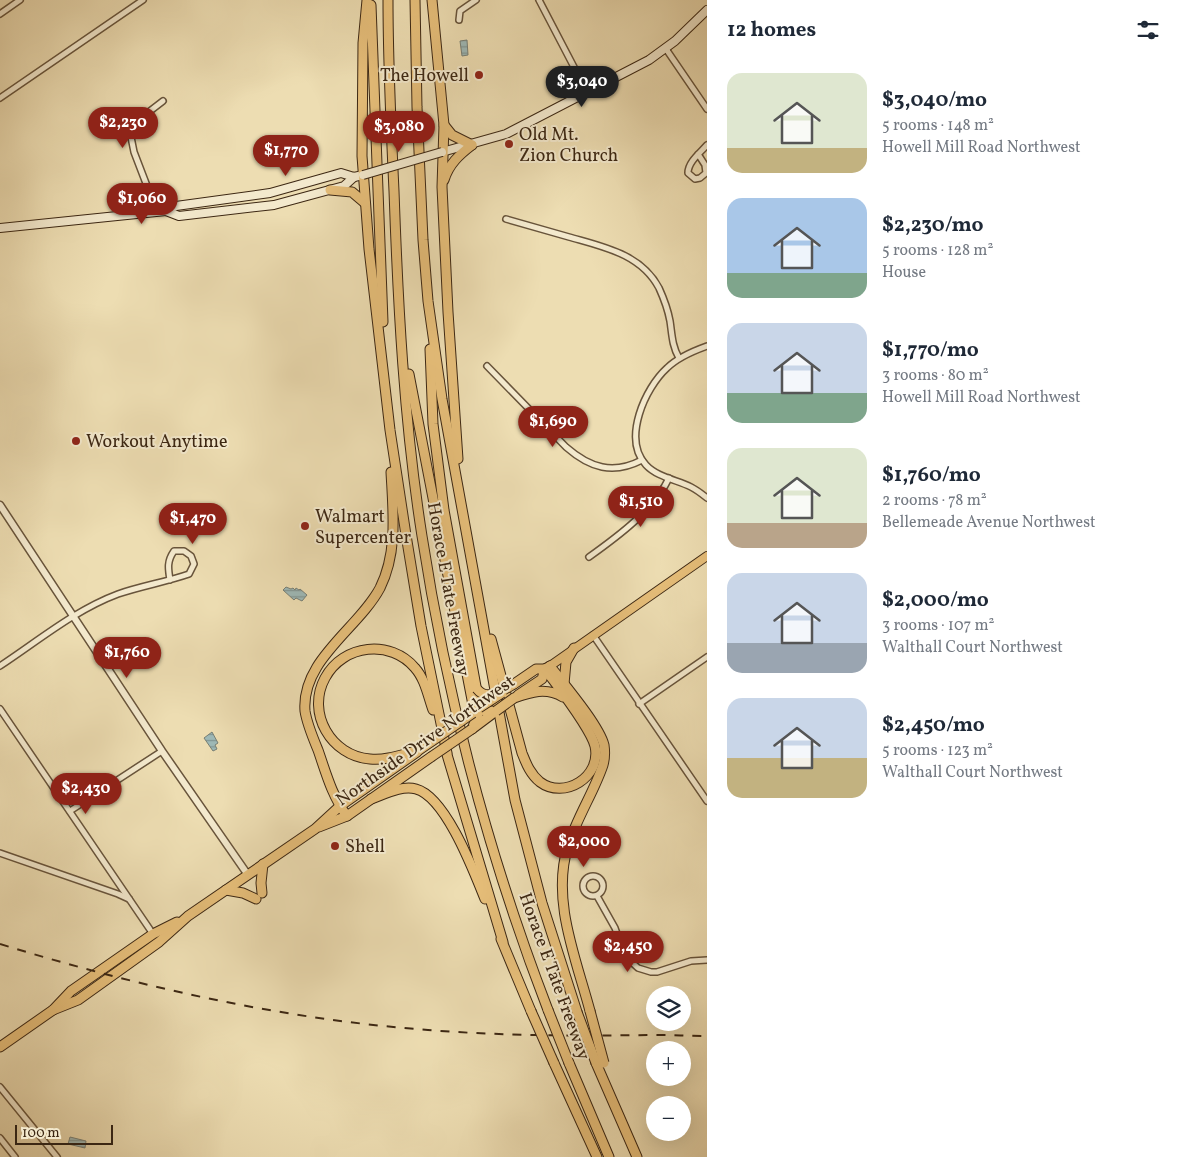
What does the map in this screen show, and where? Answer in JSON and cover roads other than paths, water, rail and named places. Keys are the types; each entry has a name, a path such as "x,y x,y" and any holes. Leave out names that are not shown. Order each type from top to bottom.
{"highway":[{"path":"369,0 363,44 358,176 365,203 390,430 414,589 447,753"},
{"path":"369,0 387,401"},
{"name":"Horace E Tate Freeway","path":"388,0 396,256 408,434 422,537 438,630 456,716 497,866 548,1010 609,1157"},
{"name":"Horace E Tate Freeway","path":"415,0 418,126 423,240 428,301 442,399 460,503 519,817 542,903 577,1012 600,1063 612,1100 637,1157"},
{"path":"432,0 444,125 442,187 460,503"},
{"path":"442,187 450,165 472,145 452,135 444,125"},
{"path":"330,190 352,192 365,203"},
{"path":"428,301 433,424 444,510 477,689 472,729"},
{"path":"400,324 420,438 475,708"},
{"path":"347,816 334,796 308,725 305,697 309,682 316,668 369,605 380,587 388,566 393,536 390,430"},
{"path":"472,564 522,752 532,774 539,781 546,786 571,787 582,780 591,770 596,755 596,748 589,733 547,667"},
{"path":"564,684 566,662 574,648"},
{"path":"419,750 371,760 354,756 338,747 330,739 319,716 320,690 331,668 349,654 367,649 385,650 400,655 414,666 423,681 447,753 503,942"},
{"path":"547,667 564,684 596,728 604,745 605,755 601,772 569,843 562,873 562,898 590,1011 600,1063"},
{"name":"Northside Drive Northwest","path":"315,829 347,816 514,698 524,693 542,679 547,667"},
{"name":"Northside Drive Northwest","path":"0,1047 53,1010 71,990 153,934 188,916 315,829 340,806 475,708 536,669 547,667"},
{"path":"477,689 481,694 488,695 518,681"},
{"path":"524,693 540,690 550,691 565,698"},
{"path":"475,708 496,711"},
{"path":"372,799 388,792 409,788 424,792 436,802 469,859 531,1011 597,1157"},
{"path":"226,890 259,896 263,864"},
{"name":"Northside Drive Northwest","path":"53,1010 78,1000 159,942 188,916"}],"main road":[{"path":"166,211 179,216 274,205 344,186 358,176 506,134 649,60 666,49 707,10"},
{"path":"0,228 166,211 176,206 270,193 341,174 358,176"},
{"name":"Northside Drive Northwest","path":"547,667 707,556"}],"street":[{"path":"0,14 20,0"},
{"path":"0,98 143,0"},
{"path":"459,20 460,11 476,0"},
{"path":"539,0 587,92"},
{"path":"666,49 707,109"},
{"path":"157,212 134,152 131,137 137,121 163,101"},
{"path":"698,154 705,165 706,173 700,178 695,179 688,173 688,168 698,154 707,145"},
{"path":"506,219 613,249 648,271 665,300 673,345 679,358"},
{"path":"707,346 679,358 657,378 641,407 637,420 636,434 638,450 642,460 653,470 691,487 707,498"},
{"path":"487,366 566,447 580,458 597,465 613,468 628,466 642,460"},
{"path":"589,556 615,539 633,523 661,492 669,478"},
{"path":"0,505 162,751 248,875"},
{"path":"0,666 95,604 118,594 170,580 189,574 194,564 191,556 184,550 174,551 169,559 170,580"},
{"path":"593,635 707,801"},
{"path":"639,704 707,657"},
{"path":"0,709 153,934"},
{"path":"70,811 162,751"},
{"path":"0,853 118,894 132,901"},
{"path":"597,896 615,928 625,956 638,968 657,972 685,963 707,960"},
{"path":"0,1087 57,1157"},
{"path":"0,1138 15,1157"}],"water":[{"path":"467,40 468,55 462,56 460,41"},
{"path":"286,587 295,590 296,588 300,589 307,595 302,601 296,598 294,600 283,590"},
{"path":"212,732 218,743 215,745 217,749 213,751 204,738"},
{"path":"70,1137 86,1141 85,1148 68,1144"}],"railway":[{"path":"0,944 53,960 158,987 211,999 319,1018 373,1025 484,1033 707,1036"}],"place":[{"name":"The Howell","path":"479,75"},
{"name":"Old Mt. Zion Church","path":"509,144"},
{"name":"Workout Anytime","path":"76,441"},
{"name":"Walmart Supercenter","path":"305,526"},
{"name":"Shell","path":"335,846"}]}
